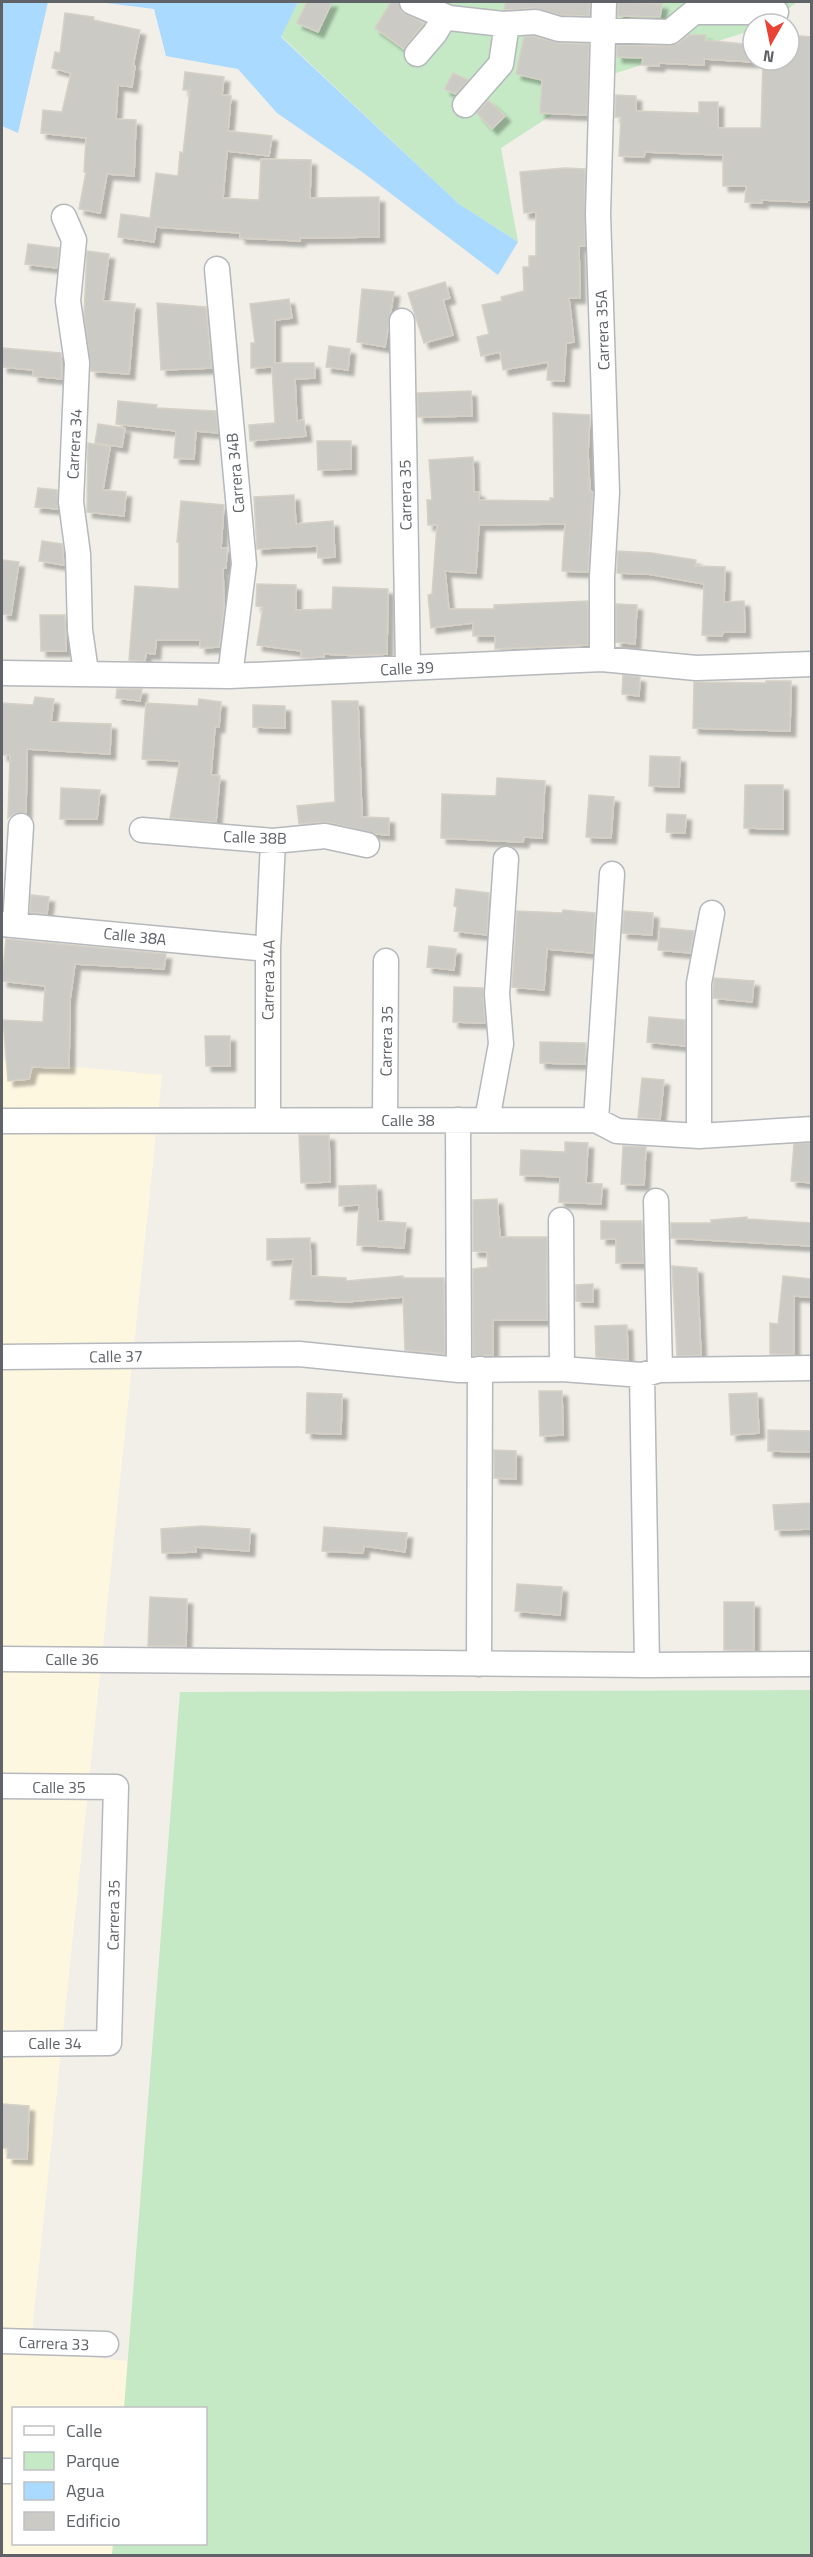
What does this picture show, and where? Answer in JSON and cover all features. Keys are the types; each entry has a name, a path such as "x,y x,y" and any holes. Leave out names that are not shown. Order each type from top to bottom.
{"street":[{"path":"412,2 445,16 507,24 536,22 560,29 603,32 630,29 670,32 694,12 741,12"},
{"name":"Carrera 35A","path":"603,659 602,577 607,492 597,214 604,2"},
{"path":"417,54 435,33 445,16"},
{"path":"465,105 501,64 507,24"},
{"name":"Carrera 34","path":"64,217 74,240 68,301 77,363 71,502 78,554 80,630 86,672"},
{"name":"Carrera 34B","path":"218,269 244,564 230,676"},
{"name":"Carrera 35","path":"402,321 408,668"},
{"name":"Calle 39","path":"2,673 86,672 230,676 603,659 696,668 812,664"},
{"path":"8,924 21,826"},
{"name":"Calle 38B","path":"142,830 273,841 325,836 367,845"},
{"name":"Carrera 34A","path":"268,1120 268,949 273,841"},
{"path":"487,1120 501,1044 497,994 506,859"},
{"path":"596,1120 612,874"},
{"path":"699,1136 699,983 712,913"},
{"name":"Calle 38A","path":"8,924 268,949"},
{"name":"Carrera 35","path":"385,1120 387,961"},
{"path":"458,1120 470,1370 479,1664"},
{"name":"Calle 38","path":"2,1121 596,1120 617,1131 699,1136 812,1129"},
{"path":"647,1665 656,1201"},
{"path":"561,1220 562,1370"},
{"name":"Calle 37","path":"2,1357 299,1354 470,1370 651,1373 812,1368"},
{"name":"Calle 36","path":"2,1659 479,1664 812,1664"},
{"name":"Calle 35","path":"2,1786 116,1787"},
{"name":"Carrera 35","path":"109,2043 116,1787"},
{"name":"Calle 34","path":"2,2044 109,2043"},
{"name":"Carrera 33","path":"2,2341 106,2344"}],"shaded area":[{"path":"2,1060 162,1075 30,2351 742,2425 728,2555 2,2555"}],"green space":[{"path":"298,2 797,2 784,12 741,12 741,34 616,73 501,148 518,242 459,204 281,36"},
{"path":"811,1690 811,2555 112,2555 113,2545 207,2545 207,2407 124,2407 180,1692"}],"water":[{"path":"2,2 48,2 18,133 2,126"},
{"path":"99,2 298,2 281,37 459,204 518,242 498,275 365,174 277,113 238,69 166,56 154,9"}],"building":[{"path":"307,2 332,2 318,32 297,23"},
{"path":"391,2 398,2 401,11 424,23 404,49 375,28"},
{"path":"505,2 590,2 589,16 561,15 536,8 504,10"},
{"path":"618,2 662,4 660,17 618,16"},
{"path":"65,13 94,17 93,20 140,30 133,66 135,66 132,87 118,85 116,119 136,120 134,176 107,174 100,213 79,209 86,172 84,172 86,138 41,133 43,110 62,112 71,73 52,68 55,52 60,53"},
{"path":"689,35 706,35 705,40 741,44 741,61 704,59 704,65 659,63 659,66 642,65 643,58 617,57 617,45 670,46 679,43"},
{"path":"534,36 558,43 589,44 587,115 540,113 542,80 516,74 524,37"},
{"path":"801,36 812,37 812,200 807,200 807,202 762,200 762,203 745,202 746,186 723,186 723,155 645,152 644,157 619,156 621,117 615,117 616,95 636,96 636,111 699,113 699,102 718,102 718,128 761,128 763,72 801,72"},
{"path":"185,72 224,77 222,95 231,96 228,131 272,136 269,156 227,151 223,198 259,200 261,159 311,160 310,198 379,197 379,237 300,238 300,241 240,238 240,233 156,227 154,242 118,237 121,214 150,218 156,173 178,176 190,90 183,90"},
{"path":"453,73 468,80 455,94 445,89"},
{"path":"488,100 505,116 492,129 477,113"},
{"path":"565,168 585,169 585,246 579,246 580,298 569,298 574,342 566,343 564,381 547,380 548,362 503,370 500,352 481,356 477,337 489,334 482,305 502,301 501,297 524,291 523,267 529,267 529,256 536,256 536,212 524,213 520,172"},
{"path":"28,244 59,248 57,268 25,264"},
{"path":"87,251 109,254 103,301 135,304 129,374 91,371 84,315"},
{"path":"445,282 450,298 443,300 453,335 424,343 408,293"},
{"path":"362,289 394,292 385,347 357,342"},
{"path":"289,299 292,318 275,320 275,363 314,363 315,378 295,379 297,421 304,420 306,436 250,441 249,425 275,423 272,367 251,368 251,343 255,343 250,304"},
{"path":"157,303 206,307 212,368 161,370"},
{"path":"329,346 350,349 348,370 326,367"},
{"path":"2,348 61,353 62,379 33,376 33,370 2,367"},
{"path":"471,391 472,416 418,417 417,393"},
{"path":"118,401 157,405 156,408 216,411 218,433 196,431 194,459 174,458 176,431 116,424"},
{"path":"553,413 590,415 588,453 590,491 593,492 588,572 562,571 565,524 479,525 476,573 445,571 449,609 494,609 494,605 588,601 588,645 495,649 495,636 473,636 473,623 431,628 428,595 432,594 437,525 428,525 427,500 432,500 429,460 473,457 474,492 479,492 479,500 550,501 550,498 554,498"},
{"path":"98,424 125,428 122,447 95,443"},
{"path":"317,441 351,441 351,469 318,470"},
{"path":"88,443 110,447 103,490 126,492 124,516 87,512"},
{"path":"38,488 57,490 58,509 35,507"},
{"path":"294,495 296,524 333,521 335,557 318,558 317,546 257,549 254,497"},
{"path":"181,501 224,505 221,548 227,548 226,568 223,568 224,609 219,647 200,648 200,640 156,640 155,654 146,653 145,661 129,660 135,586 179,589 179,542 177,542"},
{"path":"42,541 62,544 64,565 39,561"},
{"path":"618,551 652,553 696,560 695,566 725,567 724,602 744,601 745,632 723,632 722,636 702,635 704,584 648,574 617,573"},
{"path":"2,560 19,562 11,615 2,614"},
{"path":"257,584 296,585 296,610 332,609 333,587 388,589 387,654 360,656 324,654 324,657 301,658 301,651 257,645 263,607 256,606"},
{"path":"616,604 637,605 635,644 616,642"},
{"path":"40,615 65,615 66,651 41,651"},
{"path":"623,675 640,677 639,696 622,694"},
{"path":"766,681 791,681 790,731 693,728 694,682 766,683"},
{"path":"117,689 142,689 140,701 116,698"},
{"path":"35,697 54,699 51,722 111,724 110,754 27,749 26,813 15,813 8,818 10,755 2,755 2,703 33,705"},
{"path":"199,699 221,702 219,727 215,727 211,775 220,776 216,822 170,818 180,761 142,759 146,703 198,706"},
{"path":"332,701 358,701 362,817 389,818 389,835 328,822 299,824 297,806 335,802"},
{"path":"253,705 285,706 285,728 253,727"},
{"path":"650,756 680,757 679,787 649,786"},
{"path":"497,778 545,781 542,838 524,837 523,842 441,838 442,794 496,796"},
{"path":"745,785 783,785 783,829 744,828"},
{"path":"61,788 100,790 97,819 60,819"},
{"path":"589,795 614,797 611,838 586,837"},
{"path":"667,814 686,815 685,833 666,832"},
{"path":"456,889 489,893 487,935 454,931 457,907 454,906"},
{"path":"31,895 49,897 47,914 30,912"},
{"path":"563,910 595,913 593,953 547,949 544,990 512,987 517,911 562,913"},
{"path":"624,911 653,913 652,935 622,933"},
{"path":"660,928 694,931 690,953 658,950"},
{"path":"6,939 166,954 164,969 75,964 70,1000 69,1068 32,1067 29,1079 8,1081 3,1020 43,1022 45,986 2,981"},
{"path":"429,946 456,949 454,970 427,967"},
{"path":"714,978 754,981 752,1002 713,998"},
{"path":"454,987 483,988 485,1023 453,1022"},
{"path":"649,1017 685,1020 685,1046 647,1042"},
{"path":"205,1036 230,1036 230,1066 206,1066"},
{"path":"540,1042 586,1043 585,1064 540,1063"},
{"path":"642,1078 664,1080 660,1119 638,1118"},
{"path":"299,1135 329,1135 330,1182 301,1183"},
{"path":"565,1142 588,1143 586,1183 602,1184 601,1204 559,1202 560,1177 520,1175 521,1150 565,1152"},
{"path":"794,1144 812,1144 812,1183 791,1181"},
{"path":"623,1146 646,1147 644,1185 621,1184"},
{"path":"376,1185 378,1221 406,1223 404,1248 357,1245 359,1205 339,1206 339,1186"},
{"path":"497,1199 500,1237 547,1237 547,1320 493,1320 493,1355 473,1356 473,1269 488,1267 487,1252 473,1251 473,1200"},
{"path":"747,1217 747,1219 812,1223 812,1246 671,1238 671,1223 711,1223 711,1220"},
{"path":"601,1221 642,1221 643,1263 616,1263 616,1239 601,1239"},
{"path":"310,1238 311,1276 346,1278 346,1281 403,1276 403,1278 444,1278 445,1354 405,1350 403,1297 346,1302 290,1299 293,1259 267,1260 267,1239"},
{"path":"672,1266 697,1268 701,1355 677,1356"},
{"path":"783,1276 811,1279 810,1297 794,1296 794,1354 770,1354 770,1323 778,1324"},
{"path":"593,1284 593,1302 576,1301 576,1285"},
{"path":"627,1325 628,1360 596,1357 595,1326"},
{"path":"539,1391 562,1391 563,1435 540,1436"},
{"path":"307,1393 342,1394 341,1434 306,1433"},
{"path":"757,1393 759,1433 731,1435 729,1394"},
{"path":"768,1430 812,1431 812,1452 768,1451"},
{"path":"494,1450 516,1451 516,1479 494,1478"},
{"path":"812,1503 812,1529 775,1530 773,1505"},
{"path":"202,1526 250,1529 249,1551 195,1547 196,1552 162,1553 161,1529"},
{"path":"324,1527 407,1533 405,1552 364,1546 363,1553 322,1551"},
{"path":"517,1584 562,1587 560,1615 515,1611"},
{"path":"150,1597 187,1599 186,1646 148,1646"},
{"path":"724,1602 754,1602 754,1650 724,1650"},
{"path":"2,2104 29,2106 27,2159 7,2158 8,2148 2,2148"}]}
